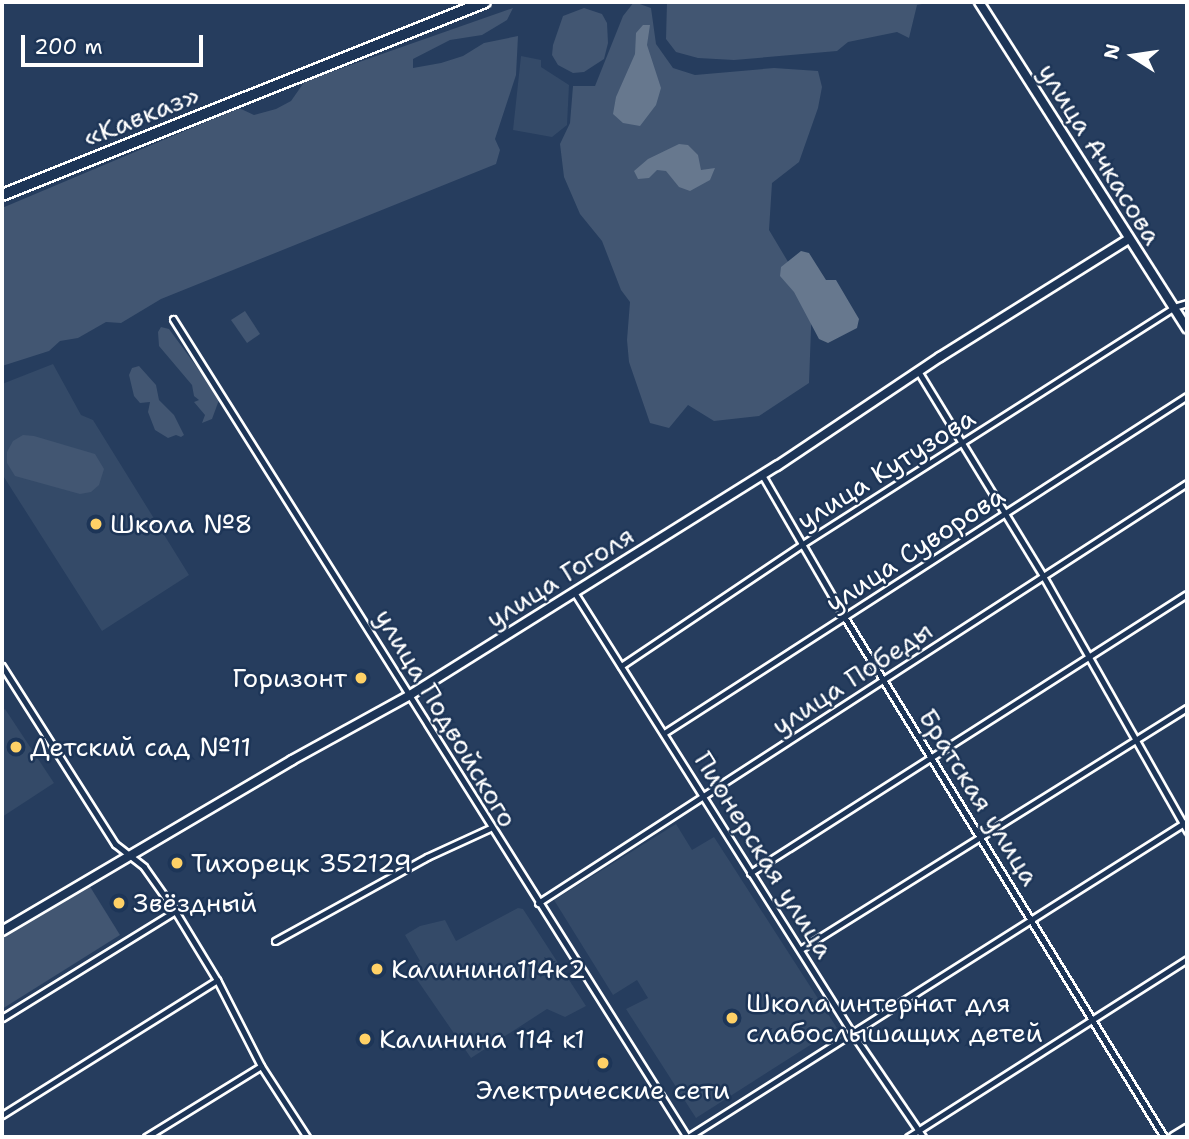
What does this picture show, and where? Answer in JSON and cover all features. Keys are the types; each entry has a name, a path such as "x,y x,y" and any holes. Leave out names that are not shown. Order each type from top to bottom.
{"highway":[{"name":"«Кавказ»","path":"4,193 485,2"}],"main road":[{"name":"улица Ачкасова","path":"979,2 1187,328"},
{"name":"улица Гоголя","path":"2,931 112,864 134,855 292,760 410,695 762,475 918,371 1129,239"},
{"path":"1174,1137 1187,1129"}],"street":[{"name":"улица Кутузова","path":"621,666 801,545 1174,307 1187,303"},
{"name":"улица Подвойского","path":"173,319 410,695 490,828 688,1137"},
{"path":"918,371 1043,576 1185,823 1187,831"},
{"name":"улица Суворова","path":"664,733 1187,396"},
{"name":"Братская улица","path":"762,475 845,618 1032,918 1164,1137"},
{"name":"улица Победы","path":"538,903 1187,483"},
{"name":"Пионерская улица","path":"574,592 852,1033 923,1137"},
{"path":"750,873 1187,594"},
{"path":"2,666 115,844 134,855 175,911 217,980 261,1066 307,1137"},
{"path":"801,949 1187,708"},
{"path":"688,1137 1185,823"},
{"path":"275,941 427,857 490,828"},
{"path":"2,1018 175,911"},
{"path":"908,1137 1187,959"},
{"path":"2,1115 217,980"},
{"path":"146,1137 261,1066"}],"shaded area":[{"path":"634,2 651,8 656,44 673,68 695,75 774,68 818,71 822,87 818,108 799,162 772,183 769,230 812,302 809,383 759,416 714,421 688,405 669,428 650,423 629,362 627,340 630,302 621,290 602,241 580,214 564,177 560,144 570,123 573,86 595,86 623,16"},
{"path":"667,2 932,2 917,5 909,38 897,32 848,42 837,51 734,60 698,58 676,52 666,39"},
{"path":"513,8 507,20 482,35 450,40 413,59 413,68 441,63 463,56 484,43 518,36 516,75 495,139 500,150 496,164 161,299 121,323 106,322 78,338 60,341 49,351 2,366 2,208 239,108 254,115 276,109 291,101 305,81"},
{"path":"584,8 602,14 607,23 608,43 604,59 584,72 573,73 558,65 552,55 553,45 563,16"},
{"path":"643,25 650,25 647,45 661,88 656,105 640,126 623,123 613,114 616,97 635,54 636,33"},
{"path":"521,56 541,60 541,67 569,85 567,125 552,137 513,130"},
{"path":"679,144 688,145 698,155 701,170 715,168 710,180 690,191 679,187 666,171 657,170 649,178 638,179 634,171 648,159"},
{"path":"801,251 809,253 826,280 836,280 859,319 857,328 828,343 819,339 794,292 780,276 781,267"},
{"path":"245,311 260,334 247,343 231,320"},
{"path":"161,327 169,329 213,389 219,400 212,419 202,423 205,415 194,402 199,400 194,396 192,385 159,346 158,332"},
{"name":"Школа №8","path":"53,364 81,415 93,420 189,575 102,631 2,474 2,384"},
{"path":"139,366 156,385 159,400 174,415 184,435 181,437 176,435 168,438 155,430 148,412 150,402 140,403 134,396 129,375 132,368"},
{"path":"23,435 95,454 104,469 99,485 91,492 80,494 15,476 7,463 7,452 13,441"},
{"name":"Детский сад №11","path":"5,709 54,783 2,817 2,711"},
{"path":"676,824 692,850 714,837 837,1028 696,1118 626,1009 648,998 637,980 613,995 554,900"},
{"path":"89,885 120,935 2,1009 2,937"},
{"path":"518,908 523,909 586,1006 565,1017 547,1009 471,1058 409,968 420,961 405,935 420,926 445,920 456,941"}],"place":[{"name":"Школа №8","path":"96,524"},
{"name":"Горизонт","path":"361,678"},
{"name":"Детский сад №11","path":"16,747"},
{"name":"Тихорецк 352129","path":"177,863"},
{"name":"Звёздный","path":"119,903"},
{"name":"Калинина114к2","path":"377,969"},
{"name":"Школа интернат для слабослышащих детей","path":"732,1018"},
{"name":"Калинина 114 к1","path":"365,1039"},
{"name":"Электрические сети","path":"603,1063"}]}
